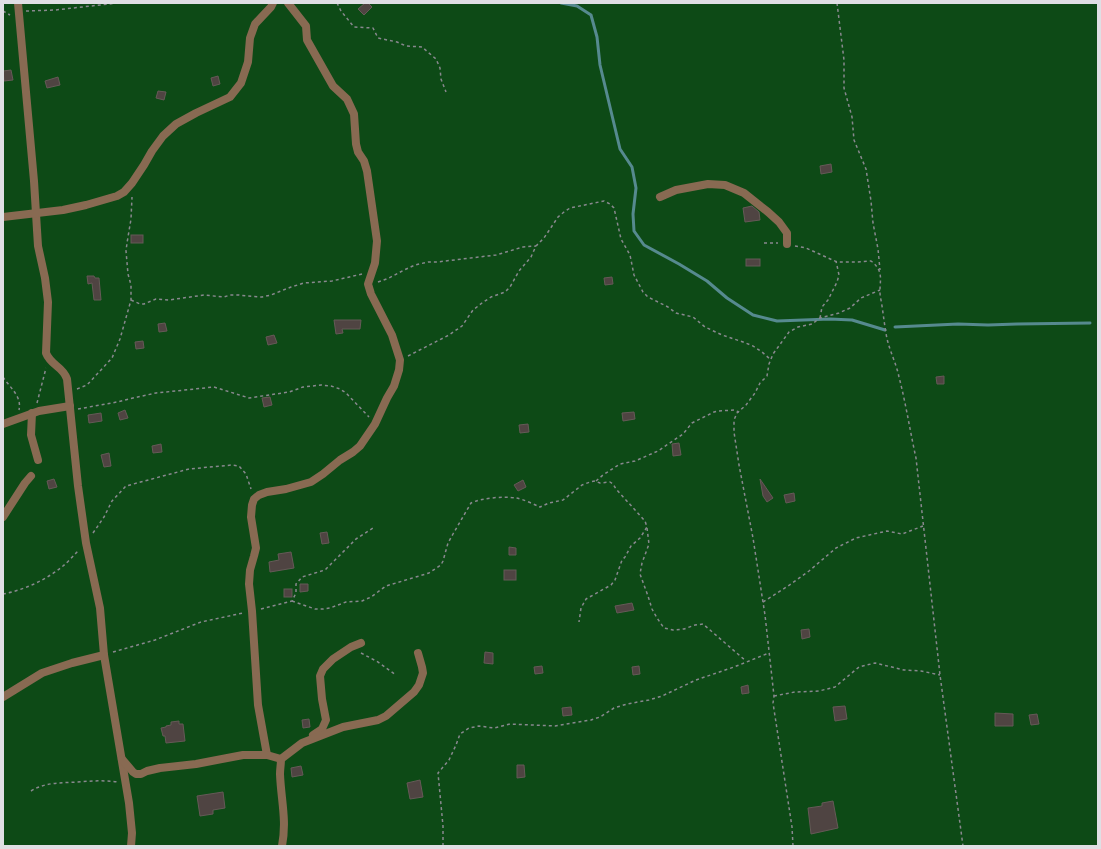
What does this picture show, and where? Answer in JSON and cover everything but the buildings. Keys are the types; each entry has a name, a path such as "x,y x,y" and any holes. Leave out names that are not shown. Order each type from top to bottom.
{"street":[{"path":"3,217 78,207 117,196 124,192 132,183 163,136 176,124 230,97 240,83 248,62 250,38 255,24 273,3"},
{"path":"267,755 258,704 249,584 250,570 256,548 251,516 254,499 267,492 311,482 360,446 375,424 394,386 399,370 400,360 392,335 371,294 368,284 375,263 377,241 367,171 356,144 354,114 347,99 333,86 307,40 306,26 288,3"},
{"path":"18,7 34,181 36,230 48,302 46,348 48,358 65,373 69,392 78,486 86,543 100,608 104,655 129,802 132,833 131,846"},
{"path":"660,197 676,190 708,184 725,185 744,193 779,222 787,233 787,244"},
{"path":"3,424 39,411 71,408"},
{"path":"32,414 31,435 38,460"},
{"path":"3,517 31,476"},
{"path":"282,846 284,815 280,774 281,759 302,742 322,729 326,720 320,676 323,669 333,659 351,647 361,643"},
{"path":"302,742 343,727 378,720 386,716 414,692 419,685 422,667 418,653"},
{"path":"3,697 42,673 72,663 104,655"},
{"path":"121,758 136,774 141,774 160,768 196,764 243,755 267,755 281,759"}],"path":[{"path":"18,7 55,10 118,3"},
{"path":"338,3 341,11 354,26 373,28 378,38 397,42 406,46 422,47 432,55 436,59 440,68 441,79 446,92"},
{"path":"837,3 844,60 844,88 852,117 854,140 866,169 878,249 881,275 880,297 886,334 896,364 906,404 908,424 916,458 940,675 964,846"},
{"path":"69,392 87,385 112,358 120,339 130,300 131,285 128,274 126,252 131,219 132,183"},
{"path":"400,360 449,335 462,326 473,310 482,303 491,297 505,292 510,287 519,271 531,257 536,246 544,238 558,217 564,212 570,208 604,201 614,208 621,239 630,255 634,275 643,292 648,297 668,307 676,313 693,317 722,336 754,346 771,360"},
{"path":"764,243 780,243 806,248 836,261 871,261 876,265 880,272"},
{"path":"368,284 389,278 404,270 421,264 496,255 523,247 536,246"},
{"path":"820,318 822,307 828,300 839,275 836,261"},
{"path":"130,300 144,304 156,299 170,300 204,295 224,297 230,295 262,297 304,283 332,282 372,271"},
{"path":"793,846 792,827 773,703 774,696 763,602 734,432 734,420 738,412 746,405 760,383 767,376 771,360 789,332 798,327 812,324 820,318 839,313 850,308 861,298 880,290"},
{"path":"32,414 37,405 48,358"},
{"path":"3,377 19,398 20,418"},
{"path":"71,408 117,402 156,393 214,387 249,398 289,392 321,385 331,386 346,393 375,424"},
{"path":"104,655 155,640 201,622 234,616 292,601 315,609 323,609 346,602 362,601 371,597 386,586 429,573 440,565 443,561 448,543 453,534 471,504 476,501 517,498 540,507 549,503 563,500 582,485 595,481 603,474 620,464 636,461 658,451 683,434 692,423 714,412 722,410 734,410 738,412"},
{"path":"3,594 33,584 63,566 86,543 104,517 112,501 124,488 130,484 147,481 189,469 232,464 239,466 246,474 254,499"},
{"path":"595,481 610,482 613,484 616,490 645,521 649,544 642,563 640,574 652,609 664,628 672,630 684,629 703,624 746,661"},
{"path":"763,602 809,571 836,548 856,538 887,531 902,534 923,526"},
{"path":"579,622 581,608 586,598 611,585 622,560 631,546 640,538 647,527"},
{"path":"292,601 296,593 296,584 302,576 325,570 356,539 373,528"},
{"path":"443,846 443,826 438,773 449,760 460,734 464,731 473,727 494,728 510,724 555,726 591,720 600,717 614,708 662,696 696,680 769,653 768,646"},
{"path":"351,647 378,662 396,675"},
{"path":"774,696 795,692 819,691 835,687 859,667 875,663 904,670 921,671 940,675"},
{"path":"31,791 42,785 60,783 105,780 125,782"}],"green space":[{"path":"3,3 1098,3 1098,846 3,846"}],"waterway":[{"path":"561,3 577,6 591,15 597,37 600,65 620,149 632,167 636,188 633,214 634,231 644,245 707,281 727,298 753,315 777,321 830,319 852,320 885,330"},
{"path":"895,327 958,324 988,325 1090,323"}]}
